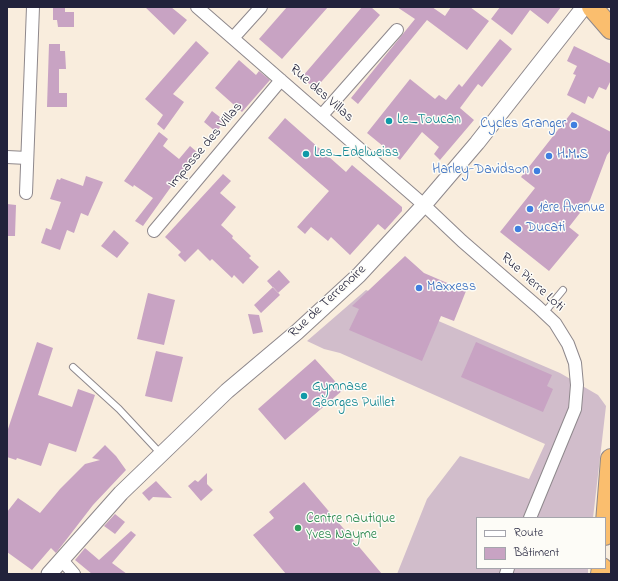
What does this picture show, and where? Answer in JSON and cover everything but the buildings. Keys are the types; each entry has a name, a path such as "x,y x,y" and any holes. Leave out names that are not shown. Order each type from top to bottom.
{"highway":[{"path":"592,7 611,29"},
{"path":"606,522 611,459"},
{"path":"606,540 611,509"}],"street":[{"path":"26,193 33,7"},
{"name":"Rue des Villas","path":"197,7 424,205"},
{"path":"233,38 261,7"},
{"name":"Rue de Terrenoire","path":"49,574 121,493 161,454 228,390 297,332 358,275 424,205 477,143 584,7"},
{"path":"322,115 397,30"},
{"name":"Impasse des Villas","path":"154,231 281,80"},
{"path":"7,158 27,158"},
{"name":"Rue Pierre Loti","path":"424,205 462,241 555,323 568,344 575,363 577,385 575,410 530,517"},
{"path":"61,559 74,574"}],"lane":[{"path":"544,313 563,290"},
{"path":"73,367 119,409 161,454"}],"shaded area":[{"path":"366,290 560,373 598,395 606,406 593,517 476,517 476,569 588,569 588,574 397,574 427,499 460,456 529,479 545,444 340,353 324,349 307,341"}],"place":[{"name":"Le_Toucan","path":"389,121"},
{"name":"Cycles Granger","path":"574,125"},
{"name":"Les_Edelweiss","path":"306,154"},
{"name":"H.M.S","path":"549,156"},
{"name":"Harley-Davidson","path":"537,171"},
{"name":"1ère Avenue","path":"530,209"},
{"name":"Ducati","path":"518,229"},
{"name":"Maxxess","path":"419,288"},
{"name":"Gymnase Georges Puillet","path":"304,396"},
{"name":"Centre nautique Yves Nayme","path":"298,528"}]}
